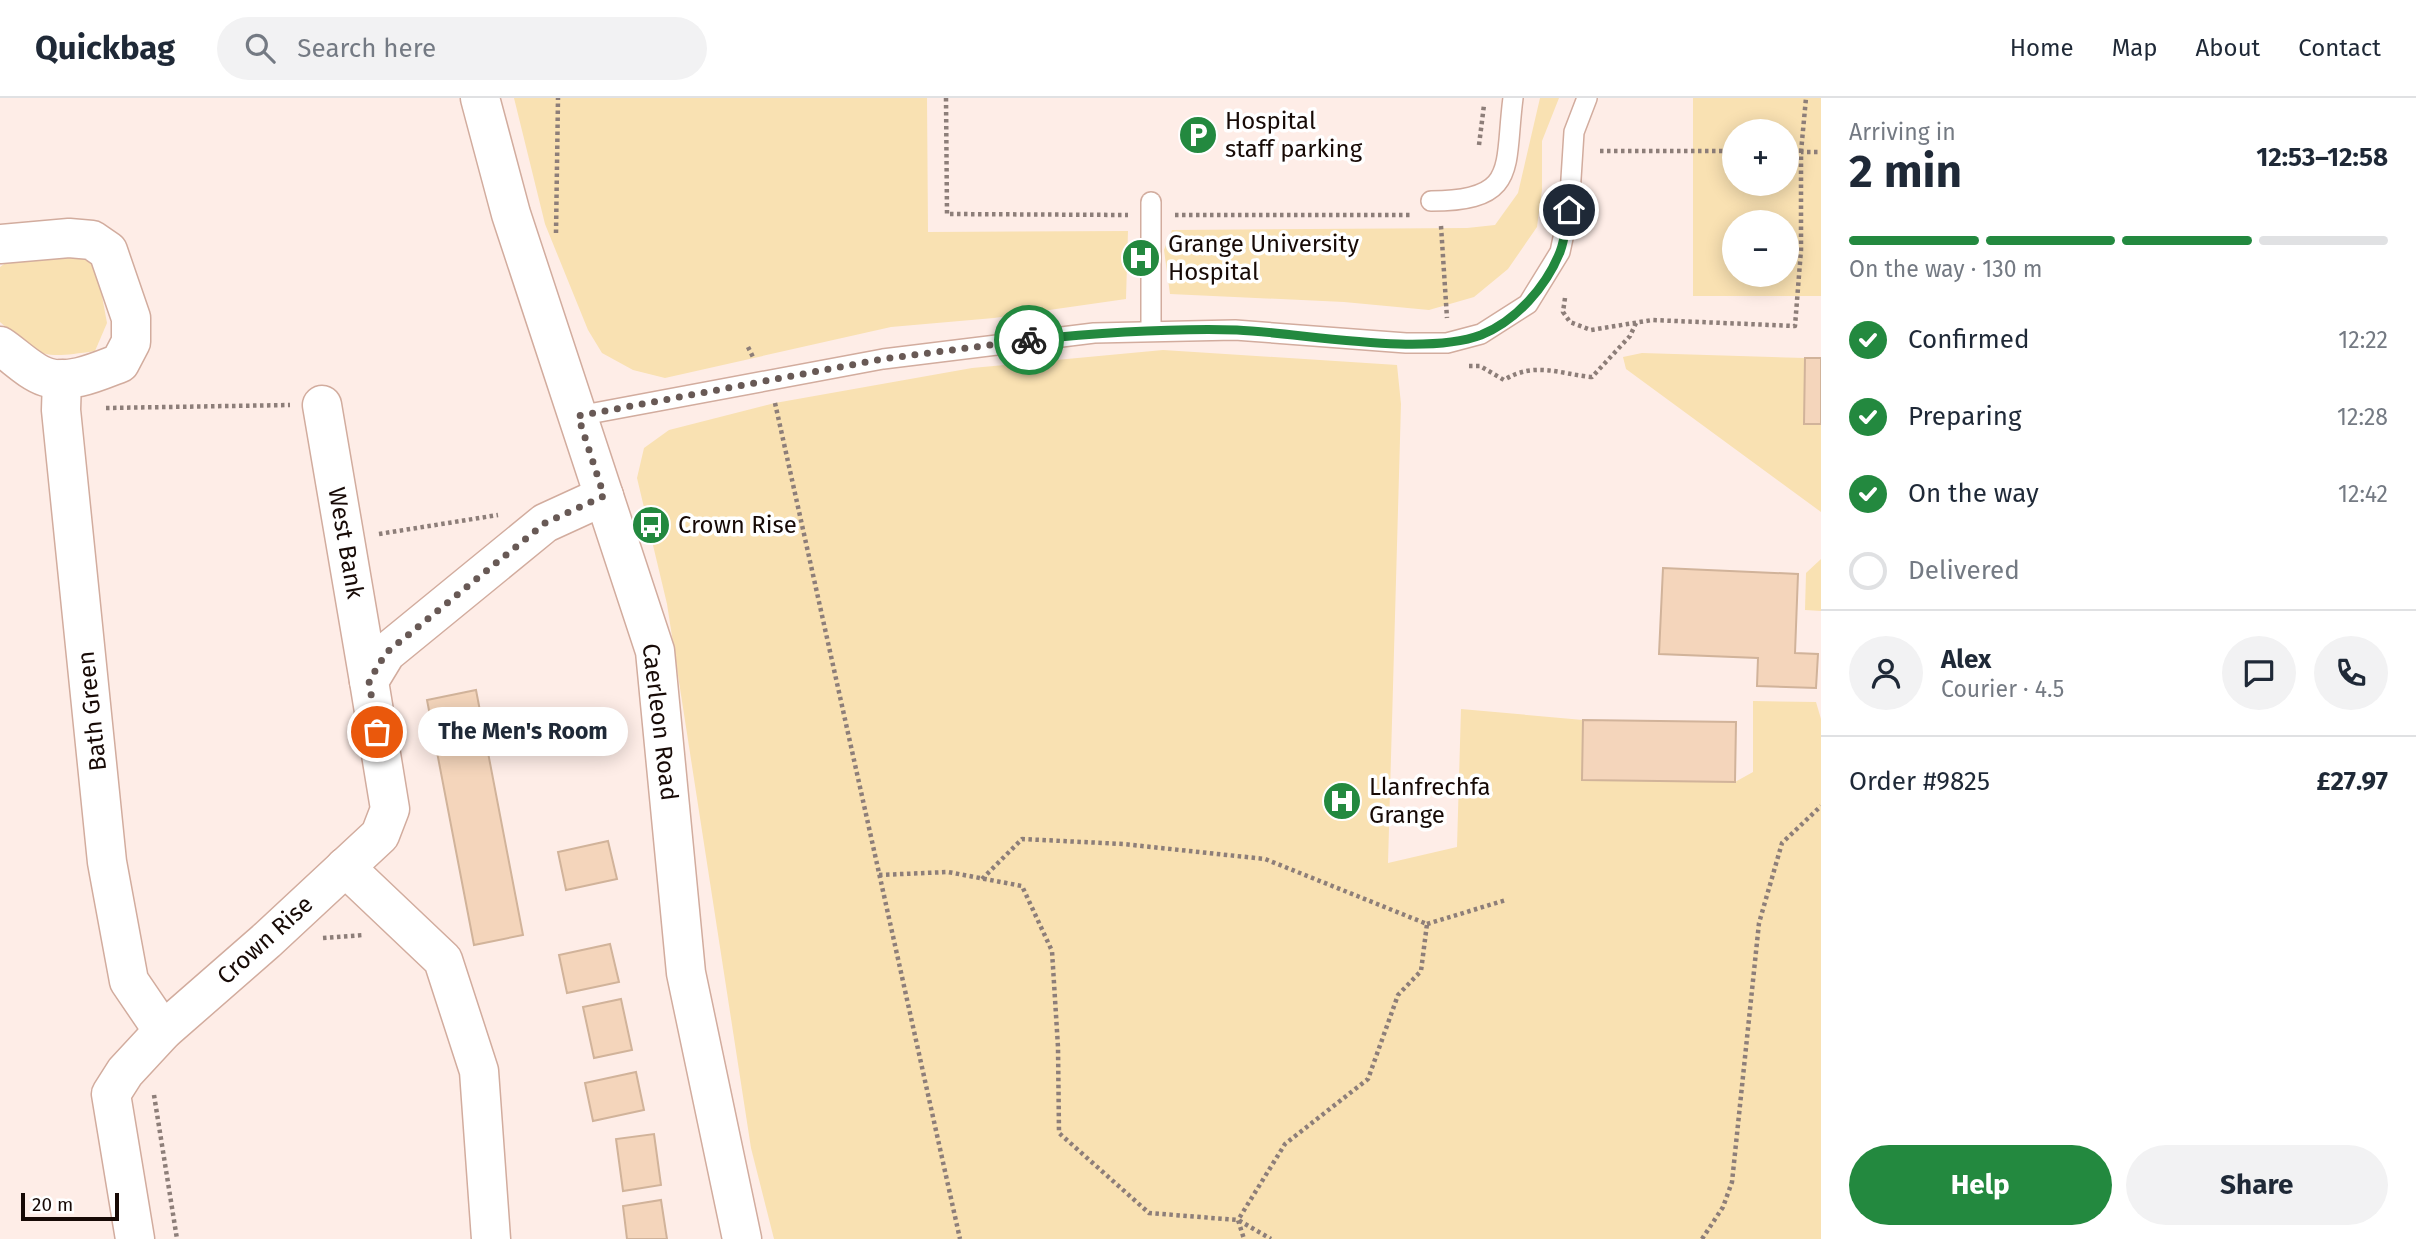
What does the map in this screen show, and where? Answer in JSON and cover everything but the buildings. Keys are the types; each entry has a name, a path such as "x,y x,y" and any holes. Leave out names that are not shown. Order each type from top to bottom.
{"street":[{"name":"Caerleon Road","path":"480,98 511,214 654,651 686,973 743,1239"},
{"path":"0,244 69,238 92,240 108,251 131,318 131,342 120,363 61,395 44,377 0,346"},
{"name":"Bath Green","path":"61,395 107,862 129,981 158,1036"},
{"name":"West Bank","path":"322,405 369,681"},
{"path":"369,681 386,653 545,523 604,496"},
{"name":"Crown Rise","path":"135,1239 111,1094 125,1072 158,1036 380,835 390,809 369,681"},
{"path":"345,867 443,960 479,1071 491,1239"}],"lane":[{"path":"1438,206 1482,196 1502,180 1509,154 1513,98"},
{"path":"578,416 765,381 1003,343 1151,330 1247,331 1406,343 1453,341 1481,334 1528,304 1560,252 1569,210 1574,132 1587,98"},
{"path":"1151,208 1151,330"}],"path":[{"path":"556,244 558,98"},
{"path":"946,98 947,214 1151,208 1438,206 1447,318 1457,367 1480,366 1504,380 1520,370 1561,369 1592,377 1630,336 1636,323"},
{"path":"1567,295 1563,312 1580,327 1591,330 1636,323 1699,321 1795,326 1801,250 1801,152 1806,98"},
{"path":"1596,160 1602,143"},
{"path":"1600,152 1722,151"},
{"path":"1801,152 1821,152"},
{"path":"748,348 775,403 960,1239"},
{"path":"61,395 163,405 322,405"},
{"path":"376,535 512,512"},
{"path":"1702,1239 1723,1207 1732,1182 1759,923 1782,843 1821,806"},
{"path":"982,879 1022,839 1162,848 1265,859 1427,924 1506,900"},
{"path":"879,875 948,872 1022,886 1052,951 1058,1047 1059,1133 1149,1213 1238,1220 1271,1239"},
{"path":"1244,1239 1238,1220 1286,1144 1368,1079 1398,995 1421,971 1427,924"},
{"path":"319,938 413,932"},
{"path":"158,1036 149,1065 177,1239"}],"shaded area":[{"path":"514,98 927,98 928,232 1128,231 1126,299 994,318 891,327 665,378 633,370 602,353 588,330 545,224"},
{"path":"1540,98 1559,98 1542,141 1542,190 1537,227 1508,269 1474,297 1429,310 1344,302 1170,294 1164,250 1172,230 1467,228 1495,225 1518,193"},
{"path":"1693,98 1821,98 1821,296 1693,296"},
{"path":"14,257 91,257 97,269 107,323 95,351 63,355 43,353 25,343 0,322 0,267"},
{"name":"Llanfrechfa Grange","path":"1163,350 1397,365 1401,404 1388,863 1457,847 1461,709 1583,720 1583,780 1735,782 1753,772 1753,701 1816,702 1821,719 1821,1239 774,1239 751,1148 667,604 637,478 644,448 669,430 775,403 972,368"},
{"path":"1642,353 1805,358 1804,424 1821,424 1821,512 1626,369 1623,357"},
{"path":"1821,559 1821,611 1805,610 1806,573"}],"way so far":[{"path":"377,732 369,681 386,653 545,523 604,496 578,416 883,359 1029,340"}],"place":[{"name":"Hospital staff parking","path":"1198,135"},
{"name":"Grange University Hospital","path":"1141,258"},
{"name":"Crown Rise","path":"651,525"},
{"name":"The Men's Room","path":"377,732"},
{"name":"Llanfrechfa Grange","path":"1342,801"}],"route":[{"path":"1029,340 1094,333 1180,329 1296,333 1406,343 1447,343 1481,334 1528,304 1560,252 1569,210"}]}
